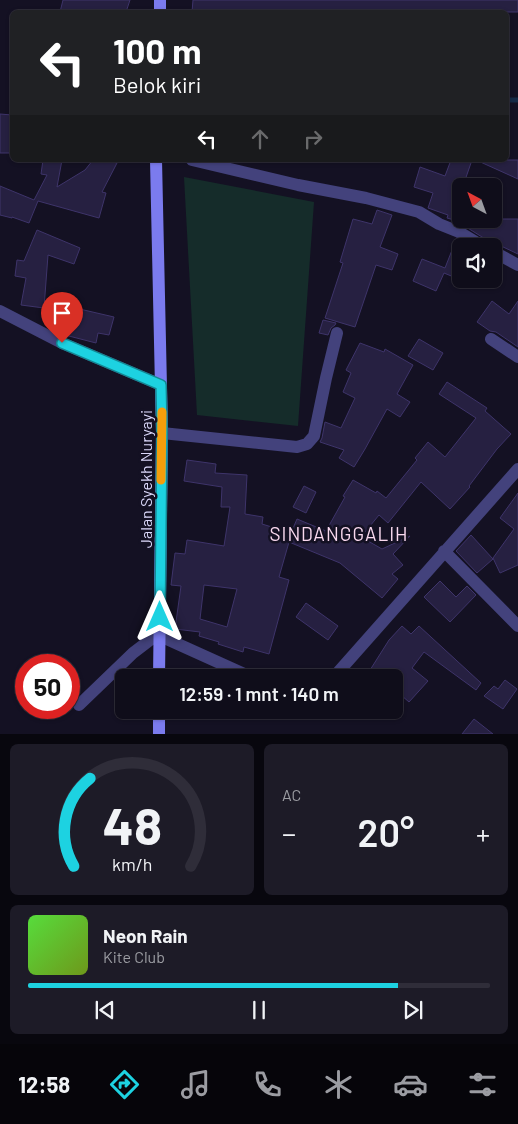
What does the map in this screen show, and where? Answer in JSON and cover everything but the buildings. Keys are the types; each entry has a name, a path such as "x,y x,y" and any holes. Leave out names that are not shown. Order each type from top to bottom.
{"main road":[{"name":"Jalan Syekh Nuryayi","path":"156,162 162,433 159,669"},
{"path":"159,719 159,734"}],"street":[{"path":"200,162 298,185 366,198 419,212 469,238"},
{"path":"502,256 518,265"},
{"path":"0,312 62,343 161,385"},
{"path":"162,433 297,447 306,444 314,436 337,333"},
{"path":"491,339 518,357"},
{"path":"341,669 518,469"},
{"path":"444,552 518,626"},
{"path":"80,705 133,653 150,640 160,636 233,669"}],"green space":[{"path":"184,177 314,202 298,426 197,415"}],"waterway":[{"path":"509,100 518,100"}],"slow traffic":[{"path":"161,480 162,412"}],"district":[{"name":"SINDANGGALIH","path":"339,533"}],"route":[{"path":"62,343 161,385 160,617"}]}
